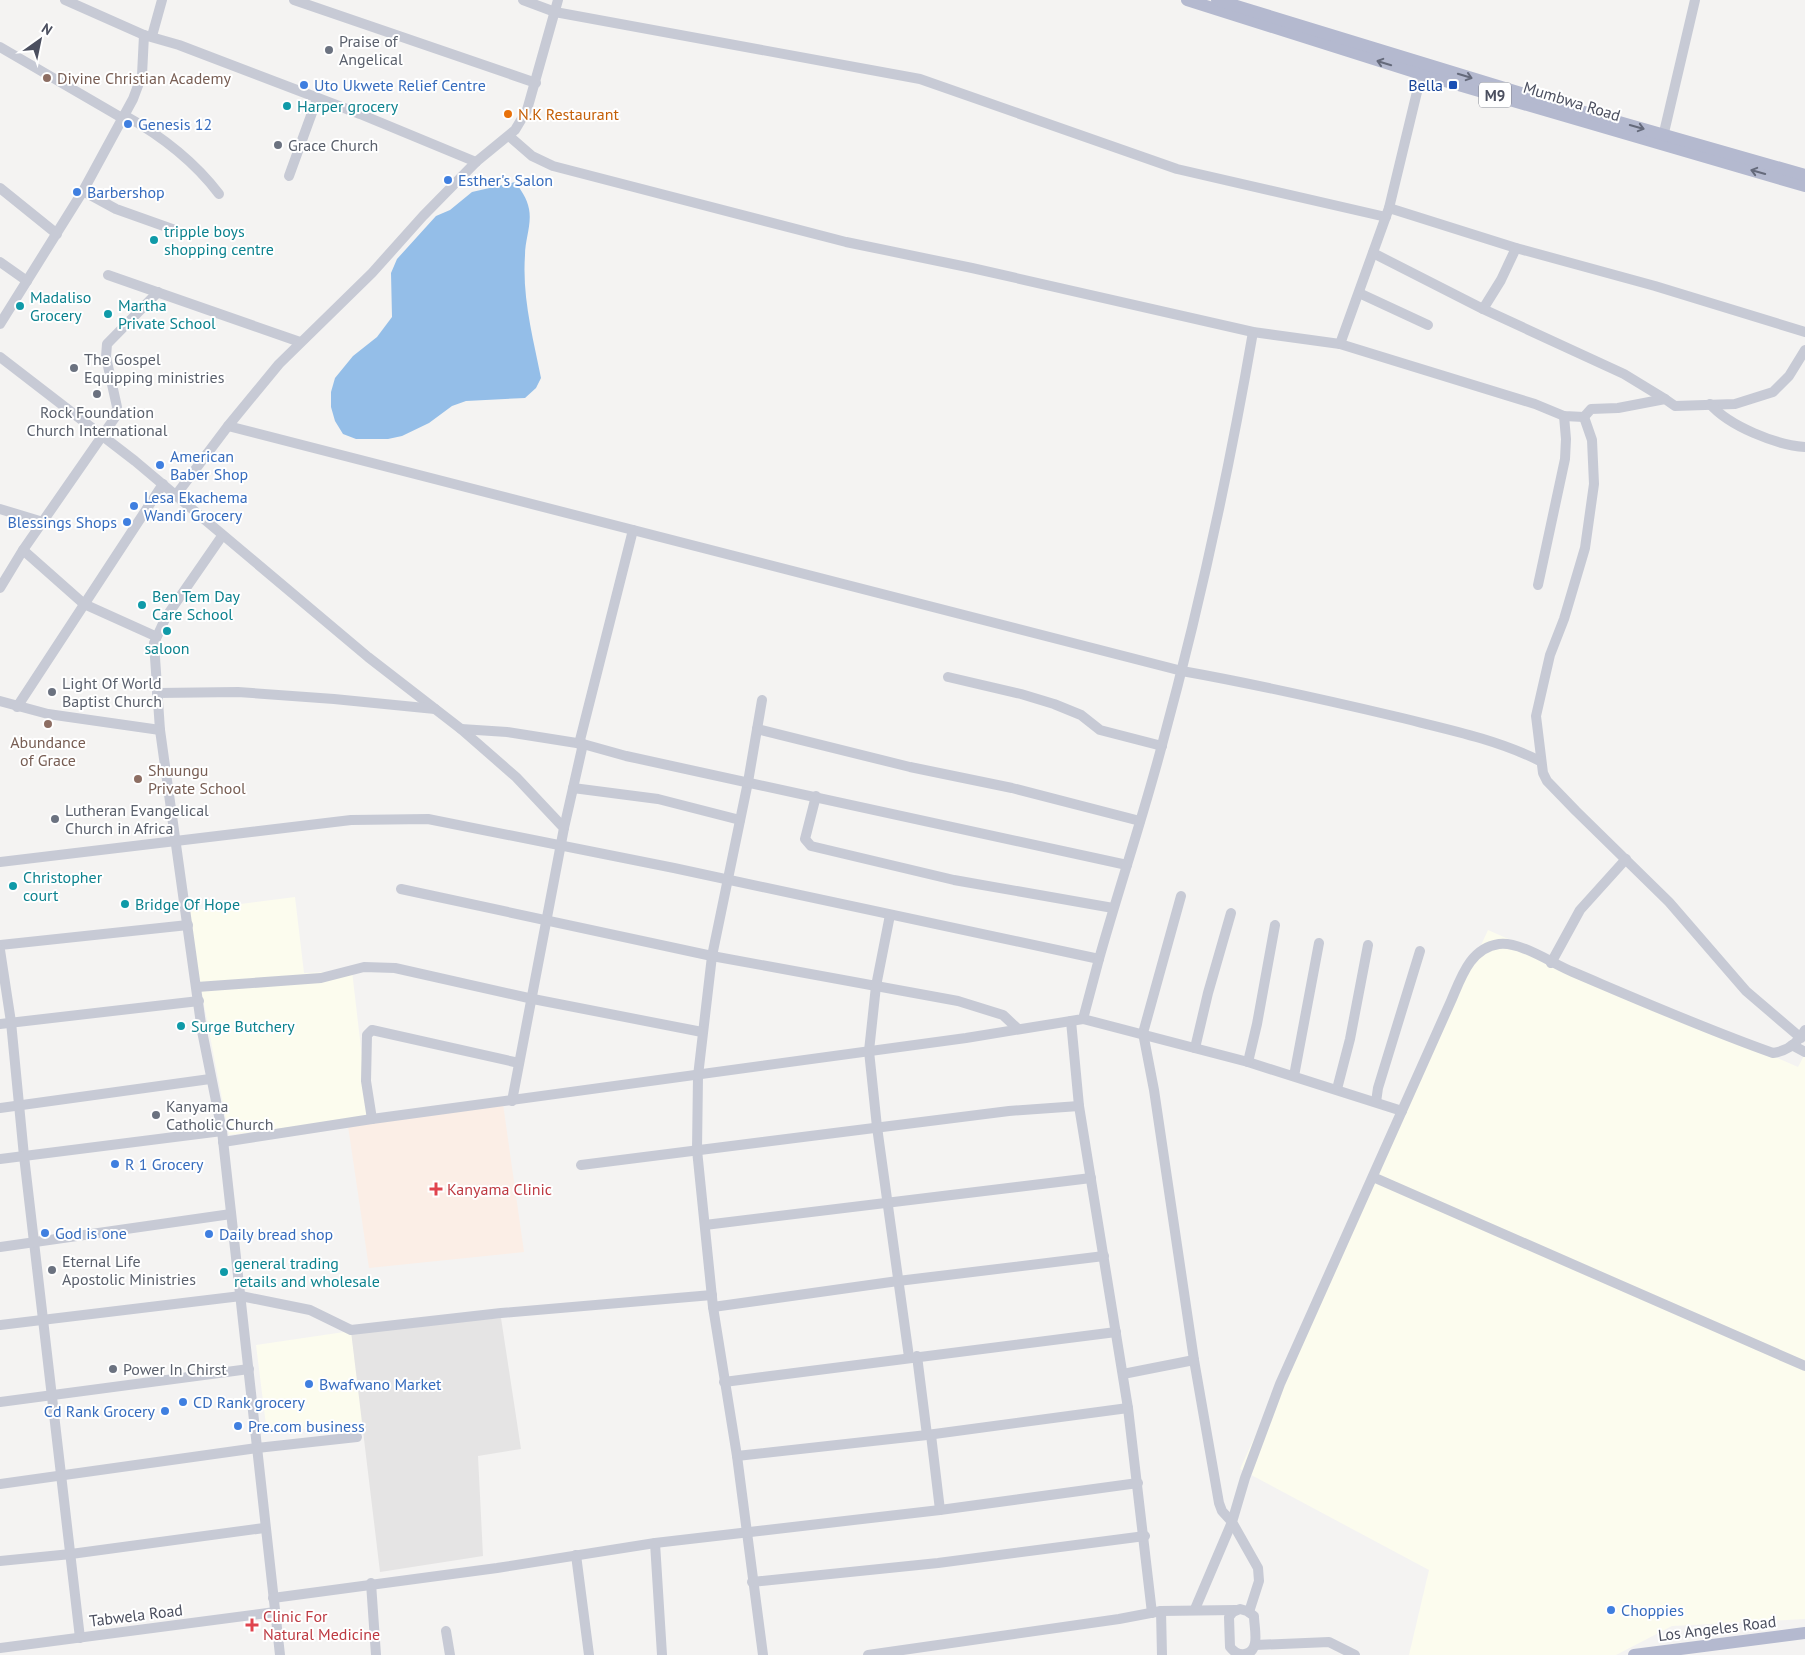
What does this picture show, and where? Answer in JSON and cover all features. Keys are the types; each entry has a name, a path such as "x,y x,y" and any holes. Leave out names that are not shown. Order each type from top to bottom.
{"main road":[{"name":"Mumbwa Road","path":"1187,0 1662,139 1805,186"},
{"name":"Mumbwa Road","path":"1218,0 1422,69"},
{"name":"Mumbwa Road","path":"1662,139 1805,175"},
{"name":"Los Angeles Road","path":"1634,1655 1805,1633"}],"street":[{"path":"65,0 148,36 360,114 476,162"},
{"path":"0,324 82,191 141,80 148,36 162,0"},
{"path":"294,0 536,83"},
{"path":"523,0 554,12 920,79 1177,169 1388,213 1655,286 1805,332"},
{"path":"176,495 262,383 300,342 372,273 423,216 476,162 509,136 527,110 558,0"},
{"path":"1662,139 1695,0"},
{"path":"0,47 153,132 199,171 219,194"},
{"path":"1340,344 1388,213 1422,69"},
{"path":"290,176 317,99"},
{"path":"509,136 532,156 553,166 846,242 972,268 1253,332 1340,344 1526,401 1564,416 1584,417"},
{"path":"0,188 56,234"},
{"path":"82,191 116,209 175,230"},
{"path":"1483,309 1505,273 1516,248"},
{"path":"1374,253 1483,309 1624,374 1675,406 1735,404 1773,392 1789,376 1805,350"},
{"path":"0,262 27,281"},
{"path":"108,275 300,342"},
{"path":"0,588 103,435 117,411 106,357 107,344 158,292"},
{"path":"1359,293 1428,325"},
{"path":"1083,1019 1113,908 1162,746 1182,671 1233,446 1253,332"},
{"path":"0,358 103,435 368,658 461,729 516,777 564,828"},
{"path":"1584,417 1591,409 1618,408 1665,399"},
{"path":"1710,404 1718,413 1742,427 1765,437 1805,446"},
{"path":"1538,585 1563,468 1566,439 1564,416"},
{"path":"1584,417 1593,447 1592,501 1580,565 1564,619 1550,655 1536,716 1540,761 1547,781 1697,933 1746,991 1799,1038 1805,1052"},
{"path":"228,426 1182,671 1287,690 1425,724 1515,748 1540,761"},
{"path":"17,707 163,484"},
{"path":"0,509 43,522"},
{"path":"512,1101 581,744 633,530"},
{"path":"222,536 185,587 155,636 157,694 160,730 210,1079 222,1131 249,1369 264,1528 280,1655"},
{"path":"24,550 84,604 155,636"},
{"path":"948,678 1021,694 1081,715 1100,730 1162,746"},
{"path":"157,694 238,692 334,699 437,710"},
{"path":"762,700 748,782 712,956 698,1076 697,1150 713,1307 737,1456 763,1655"},
{"path":"0,701 17,707 65,717 160,730"},
{"path":"461,729 507,732 581,744 602,751 816,796 1127,866"},
{"path":"757,729 900,765 1012,788 1140,821"},
{"path":"573,788 658,799 740,820"},
{"path":"816,796 805,839 811,846 954,880 1113,908"},
{"path":"0,862 351,820 412,818 442,821 1099,959"},
{"path":"1552,963 1580,910 1626,859"},
{"path":"401,889 547,922 712,956 958,1001 1002,1016 1018,1029"},
{"path":"1181,896 1143,1033 1154,1090 1194,1360 1219,1503 1222,1511 1232,1522 1258,1568 1259,1581 1249,1612"},
{"path":"1195,1048 1208,993 1231,913"},
{"path":"890,915 876,986 869,1051 877,1127 889,1203 898,1281 929,1435 940,1510"},
{"path":"0,945 188,925"},
{"path":"1248,1062 1275,925"},
{"path":"1194,1609 1232,1522 1245,1478 1280,1384 1402,1110 1462,978 1474,957 1487,947 1507,943 1516,945 1552,963 1660,1009 1773,1053 1799,1038"},
{"path":"1294,1076 1319,944"},
{"path":"1337,1089 1350,1039 1368,945"},
{"path":"0,950 11,1022 42,1319 80,1638"},
{"path":"1376,1102 1378,1088 1420,951"},
{"path":"197,987 320,978 375,966 702,1032"},
{"path":"0,1024 199,1001"},
{"path":"223,1142 372,1119 698,1076 1083,1019 1143,1033 1248,1062 1402,1110"},
{"path":"1071,1021 1079,1106 1123,1374 1162,1655"},
{"path":"372,1119 366,1081 367,1036 372,1030 519,1063"},
{"path":"0,1108 210,1079"},
{"path":"581,1165 1009,1111 1079,1106"},
{"path":"0,1159 222,1131"},
{"path":"1372,1177 1805,1366"},
{"path":"704,1225 1092,1178"},
{"path":"0,1247 231,1214"},
{"path":"713,1307 898,1281 1104,1256"},
{"path":"0,1325 241,1296 310,1310 351,1330 501,1313 712,1295"},
{"path":"724,1382 1116,1332"},
{"path":"1123,1374 1194,1360"},
{"path":"0,1402 249,1369"},
{"path":"737,1456 929,1435 1128,1408"},
{"path":"0,1484 357,1436"},
{"path":"273,1598 371,1583 498,1568 655,1543 940,1510 1138,1483"},
{"path":"0,1562 264,1528"},
{"path":"752,1582 938,1563 1145,1536"},
{"path":"655,1543 662,1655"},
{"path":"576,1555 589,1655"},
{"path":"371,1583 376,1655"},
{"path":"868,1655 1156,1612 1194,1609 1216,1610 1233,1614 1249,1612 1254,1616 1253,1649"},
{"name":"Tabwela Road","path":"0,1648 275,1612"},
{"path":"1233,1614 1230,1647 1236,1654 1245,1654 1253,1649 1329,1642 1342,1651 1355,1655"},
{"path":"446,1631 450,1655"}],"shaded area":[{"path":"295,897 304,973 352,971 369,1117 229,1135 186,911"},
{"path":"1488,930 1798,1067 1805,1054 1805,1619 1672,1626 1616,1655 1409,1655 1429,1570 1240,1469"},
{"name":"Kanyama Clinic","path":"503,1104 524,1252 369,1268 348,1126"},
{"path":"501,1318 521,1449 478,1456 483,1556 380,1572 351,1331"},
{"name":"Bwafwano Market","path":"351,1331 363,1423 267,1433 256,1345"}],"water":[{"path":"515,182 522,191 530,215 524,271 529,317 541,378 536,388 525,398 466,401 452,406 429,423 402,436 388,439 356,439 343,434 335,421 331,407 331,392 335,378 353,356 377,337 392,317 391,273 397,259 436,216 450,210 472,192"}],"place":[{"name":"Praise of Angelical","path":"329,50"},
{"name":"Divine Christian Academy","path":"47,78"},
{"name":"Uto Ukwete Relief Centre","path":"304,85"},
{"name":"Bella","path":"1453,85"},
{"name":"Harper grocery","path":"287,106"},
{"name":"N.K Restaurant","path":"508,114"},
{"name":"Genesis 12","path":"128,124"},
{"name":"Grace Church","path":"278,145"},
{"name":"Esther's Salon","path":"448,180"},
{"name":"Barbershop","path":"77,192"},
{"name":"tripple boys shopping centre","path":"154,240"},
{"name":"Madaliso Grocery","path":"20,306"},
{"name":"Martha Private School","path":"108,314"},
{"name":"The Gospel Equipping ministries","path":"74,368"},
{"name":"Rock Foundation Church International","path":"97,394"},
{"name":"American Baber Shop","path":"160,465"},
{"name":"Lesa Ekachema Wandi Grocery","path":"134,506"},
{"name":"Blessings Shops","path":"127,522"},
{"name":"Ben Tem Day Care School","path":"142,605"},
{"name":"saloon","path":"167,631"},
{"name":"Light Of World Baptist Church","path":"52,692"},
{"name":"Abundance of Grace","path":"48,724"},
{"name":"Shuungu Private School","path":"138,779"},
{"name":"Lutheran Evangelical Church in Africa","path":"55,819"},
{"name":"Christopher court","path":"13,886"},
{"name":"Bridge Of Hope","path":"125,904"},
{"name":"Surge Butchery","path":"181,1026"},
{"name":"Kanyama Catholic Church","path":"156,1115"},
{"name":"R 1 Grocery","path":"115,1164"},
{"name":"Kanyama Clinic","path":"436,1189"},
{"name":"God is one","path":"45,1233"},
{"name":"Daily bread shop","path":"209,1234"},
{"name":"Eternal Life Apostolic Ministries","path":"52,1270"},
{"name":"general trading retails and wholesale","path":"224,1272"},
{"name":"Power In Chirst","path":"113,1369"},
{"name":"Bwafwano Market","path":"309,1384"},
{"name":"CD Rank grocery","path":"183,1402"},
{"name":"Cd Rank Grocery","path":"165,1411"},
{"name":"Pre.com business","path":"238,1426"},
{"name":"Choppies","path":"1611,1610"},
{"name":"Clinic For Natural Medicine","path":"252,1625"}]}
